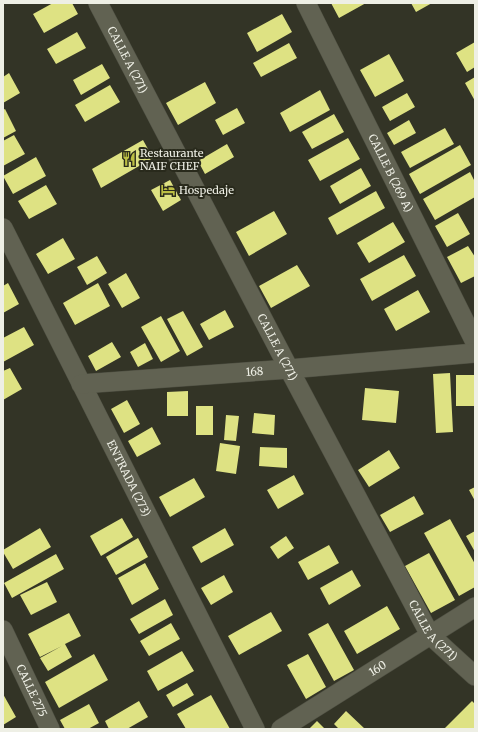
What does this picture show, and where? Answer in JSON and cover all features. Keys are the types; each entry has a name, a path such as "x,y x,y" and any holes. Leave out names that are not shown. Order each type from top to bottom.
{"street":[{"name":"CALLE A (271)","path":"98,3 430,635 475,676"},
{"name":"CALLE B (269 A)","path":"306,3 475,342"},
{"name":"ENTRADA (273)","path":"3,228 255,729"},
{"name":"168","path":"81,384 289,369 475,353"},
{"name":"160","path":"281,729 475,607"},
{"name":"CALLE 275","path":"3,630 50,729"}],"building":[{"path":"53,3 72,3 78,14 44,33 33,14"},
{"path":"331,3 366,3 339,18"},
{"path":"411,3 432,3 416,12"},
{"path":"282,14 292,32 257,52 247,33"},
{"path":"77,32 86,48 56,64 47,49"},
{"path":"475,42 475,67 467,72 456,53"},
{"path":"289,43 297,58 261,77 253,63"},
{"path":"389,54 404,81 375,97 360,70"},
{"path":"102,64 110,78 81,95 73,80"},
{"path":"9,73 20,93 3,103 3,77"},
{"path":"475,77 475,101 465,83"},
{"path":"205,82 216,103 178,125 166,103"},
{"path":"110,85 120,102 85,122 75,105"},
{"path":"320,90 330,110 290,132 280,113"},
{"path":"407,93 415,107 390,121 382,107"},
{"path":"237,108 245,123 223,135 215,120"},
{"path":"5,109 16,131 3,138 3,110"},
{"path":"334,114 344,132 312,149 302,132"},
{"path":"409,120 416,133 394,145 387,133"},
{"path":"445,128 454,144 410,168 401,152"},
{"path":"14,135 25,154 3,166 3,141"},
{"path":"348,138 360,159 320,181 308,160"},
{"path":"143,140 153,158 101,188 92,169"},
{"path":"227,144 234,157 205,174 198,161"},
{"path":"460,145 471,165 420,194 409,174"},
{"path":"36,157 46,176 13,194 3,176"},
{"path":"361,168 371,186 340,204 330,186"},
{"path":"470,172 475,182 475,197 435,220 423,199"},
{"path":"170,180 181,200 163,211 151,190"},
{"path":"46,185 57,204 29,219 18,201"},
{"path":"376,191 385,208 337,235 328,218"},
{"path":"274,211 287,234 249,256 236,232"},
{"path":"458,213 470,234 447,247 435,226"},
{"path":"393,222 405,242 369,263 357,243"},
{"path":"63,238 75,259 48,274 36,254"},
{"path":"468,246 475,257 475,276 461,283 447,257"},
{"path":"404,255 416,276 372,301 360,279"},
{"path":"97,256 107,273 87,285 77,267"},
{"path":"297,265 310,286 271,308 259,286"},
{"path":"126,273 140,298 122,308 108,284"},
{"path":"8,283 19,304 3,313 3,286"},
{"path":"98,283 110,306 75,325 63,303"},
{"path":"418,290 430,312 396,331 384,309"},
{"path":"225,310 234,327 209,340 200,324"},
{"path":"183,311 203,347 187,356 167,319"},
{"path":"161,316 180,351 161,362 141,327"},
{"path":"24,327 34,345 3,362 3,338"},
{"path":"112,342 121,357 96,371 88,356"},
{"path":"145,343 153,359 138,367 130,352"},
{"path":"10,368 22,389 3,400 3,371"},
{"path":"450,373 453,432 436,433 433,374"},
{"path":"456,375 475,375 475,406 456,406"},
{"path":"365,388 399,391 396,423 362,420"},
{"path":"188,391 188,416 167,416 167,392"},
{"path":"127,400 140,424 124,433 111,409"},
{"path":"196,406 213,406 213,435 196,435"},
{"path":"254,413 275,415 274,435 252,433"},
{"path":"226,415 239,416 236,441 224,440"},
{"path":"152,427 161,444 137,457 128,441"},
{"path":"220,443 240,446 236,474 216,471"},
{"path":"260,447 287,448 287,468 259,466"},
{"path":"389,450 400,468 369,487 358,470"},
{"path":"294,475 304,494 278,509 267,490"},
{"path":"194,478 205,497 170,517 159,497"},
{"path":"475,487 475,501 469,490"},
{"path":"414,496 424,514 390,532 380,515"},
{"path":"122,518 133,537 101,556 90,536"},
{"path":"450,519 475,564 475,587 459,596 424,533"},
{"path":"40,528 51,547 13,569 3,550"},
{"path":"225,528 234,545 201,563 192,547"},
{"path":"475,531 475,552 466,536"},
{"path":"286,536 294,548 278,559 270,547"},
{"path":"138,538 148,557 116,575 106,557"},
{"path":"329,545 339,563 308,580 298,562"},
{"path":"429,553 455,600 431,613 405,566"},
{"path":"56,554 64,569 12,598 4,583"},
{"path":"145,563 159,589 132,605 118,578"},
{"path":"352,570 361,586 329,605 320,588"},
{"path":"224,575 233,592 211,605 201,588"},
{"path":"47,582 57,602 31,615 20,595"},
{"path":"165,599 173,615 139,634 130,619"},
{"path":"387,606 400,629 357,654 344,631"},
{"path":"271,612 282,631 239,655 228,636"},
{"path":"69,613 81,636 65,644 72,657 48,671 40,658 62,646 40,657 28,634"},
{"path":"171,623 180,639 149,656 140,641"},
{"path":"328,623 354,670 334,681 308,634"},
{"path":"182,651 194,671 158,691 147,671"},
{"path":"94,654 108,680 59,708 45,682"},
{"path":"308,654 326,687 306,699 287,665"},
{"path":"187,683 194,695 173,707 166,695"},
{"path":"3,694 16,717 3,725"},
{"path":"211,695 230,729 186,729 177,714"},
{"path":"139,701 148,717 127,729 109,729 105,721"},
{"path":"472,701 475,704 475,729 444,729"},
{"path":"89,704 99,723 88,729 65,729 60,720"},
{"path":"346,711 365,729 339,729 334,724"},
{"path":"317,721 325,729 309,729"}],"place":[{"name":"Restaurante NAIF CHEF","path":"129,159"},
{"name":"Hospedaje","path":"168,190"}]}
